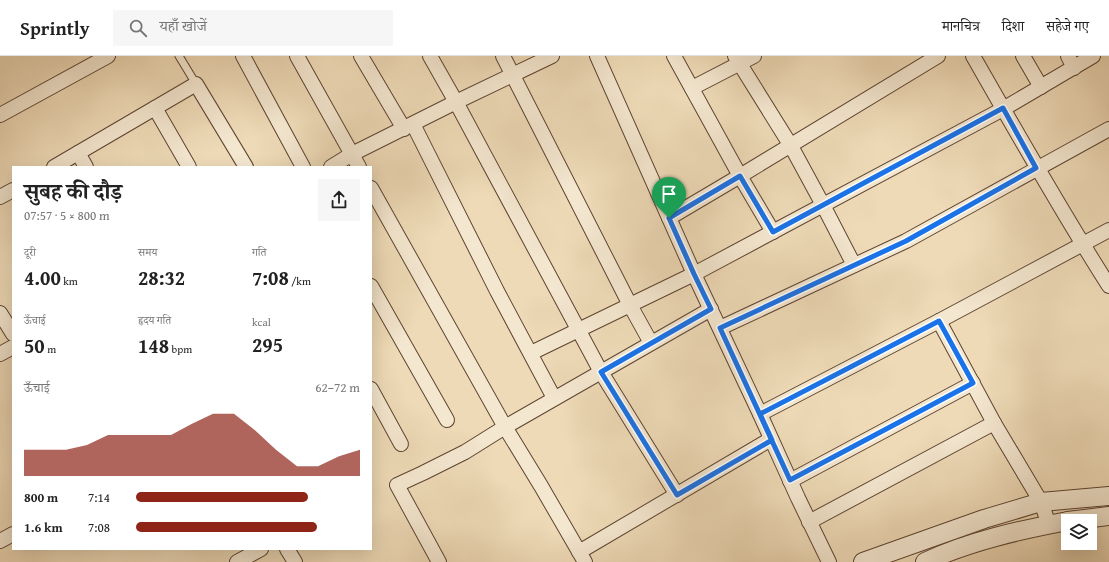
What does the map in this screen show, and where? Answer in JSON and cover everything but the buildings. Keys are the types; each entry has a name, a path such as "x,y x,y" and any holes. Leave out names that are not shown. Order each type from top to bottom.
{"street":[{"path":"0,115 108,56"},
{"path":"242,56 302,166"},
{"path":"297,56 358,166"},
{"path":"362,56 408,126 554,398"},
{"path":"430,56 601,372 677,495"},
{"path":"503,56 630,306 651,343"},
{"path":"333,166 352,154 552,56"},
{"path":"598,56 694,274 829,562"},
{"path":"674,56 740,176 773,232"},
{"path":"692,88 737,60 754,56"},
{"path":"669,218 938,56"},
{"path":"972,56 1036,168 1109,286"},
{"path":"1023,56 1041,87"},
{"path":"531,353 694,274 1041,87 1071,62 1093,56"},
{"path":"737,60 790,146 824,205 854,265"},
{"path":"56,166 196,84 245,166"},
{"path":"155,108 188,166"},
{"path":"720,328 906,241 1109,129"},
{"path":"78,153 85,166"},
{"path":"372,190 504,426 582,557 677,495 772,440"},
{"path":"0,198 12,191"},
{"path":"760,414 939,321 1109,230"},
{"path":"372,288 447,420"},
{"path":"439,562 397,485 465,452 504,426 711,309"},
{"path":"0,314 12,332"},
{"path":"939,321 994,423 1040,502 1048,525"},
{"path":"0,354 12,348"},
{"path":"790,480 973,383"},
{"path":"372,391 401,444"},
{"path":"809,522 994,423"},
{"path":"863,562 984,519 1040,502 1109,496"},
{"path":"1097,517 1109,516"},
{"path":"925,562 984,540 1061,522"},
{"path":"237,562 259,550"},
{"path":"288,550 295,562"}],"lane":[{"path":"179,56 196,84"}],"route":[{"path":"669,218 711,309 601,372 677,495 772,440 760,414 939,321 973,383 790,480 760,414 720,328 906,241 1036,168 1003,108 773,232 740,176 669,218"}]}
